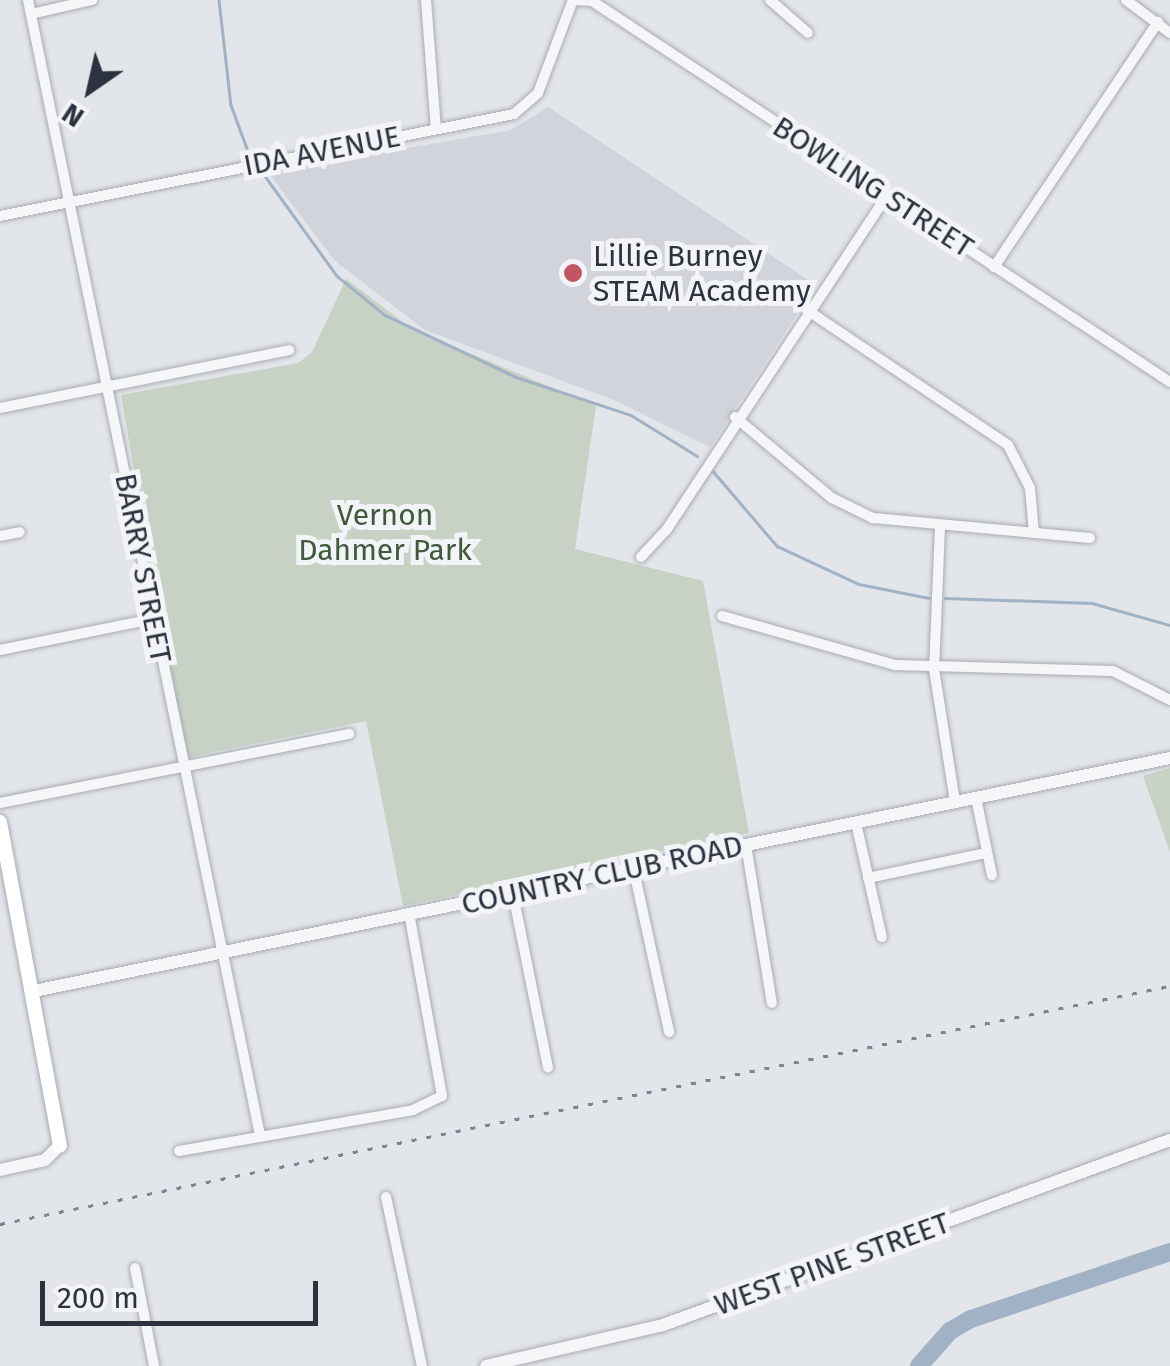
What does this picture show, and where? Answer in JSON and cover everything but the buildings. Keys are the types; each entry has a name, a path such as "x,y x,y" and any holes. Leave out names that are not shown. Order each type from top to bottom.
{"main road":[{"path":"0,822 7,894 34,990 60,1145"}],"street":[{"name":"BARRY STREET","path":"28,0 260,1135"},
{"path":"31,14 92,0"},
{"path":"426,0 436,129"},
{"name":"IDA AVENUE","path":"0,216 514,114 531,102 573,0"},
{"name":"BOWLING STREET","path":"573,0 592,2 1170,382"},
{"path":"770,0 808,33"},
{"path":"1126,0 1170,33"},
{"path":"994,267 1158,22"},
{"path":"642,557 666,529 735,417 887,195"},
{"path":"807,310 1008,445 1030,488 1034,533"},
{"path":"0,408 289,350"},
{"path":"735,417 852,510 894,523 1090,538"},
{"path":"940,527 934,669 955,802"},
{"path":"0,536 20,532"},
{"path":"722,616 770,625 857,658 934,669 1112,671 1170,700"},
{"path":"0,650 152,619"},
{"path":"0,804 349,734"},
{"name":"COUNTRY CLUB ROAD","path":"34,990 1170,758"},
{"path":"976,798 992,875"},
{"path":"856,823 882,937"},
{"path":"746,845 772,1003"},
{"path":"868,878 986,853"},
{"path":"634,870 668,1032"},
{"path":"513,894 548,1068"},
{"path":"179,1151 413,1110 442,1096 409,913"},
{"name":"WEST PINE STREET","path":"486,1366 663,1325 1170,1140"},
{"path":"0,1170 52,1158 60,1145"},
{"path":"386,1197 422,1366"},
{"path":"135,1268 154,1366"}],"shaded area":[{"name":"Lillie Burney STEAM Academy","path":"548,107 816,285 710,447 614,400 425,330 335,261 268,172 511,130"}],"green space":[{"name":"Vernon Dahmer Park","path":"346,279 412,329 596,406 575,549 703,581 749,833 403,906 366,721 184,758 121,395 298,363 312,352"},
{"path":"1170,768 1170,852 1143,776"}],"waterway":[{"path":"219,0 231,105 249,154"},
{"path":"265,176 337,276 385,315 516,377 631,415 697,456"},
{"path":"713,471 777,546 859,584 929,598"},
{"path":"945,598 1092,603 1170,625"},
{"path":"919,1366 950,1331 971,1319 1170,1252"}],"railway":[{"path":"0,1224 1170,986"}],"place":[{"name":"Lillie Burney STEAM Academy","path":"573,273"}]}
